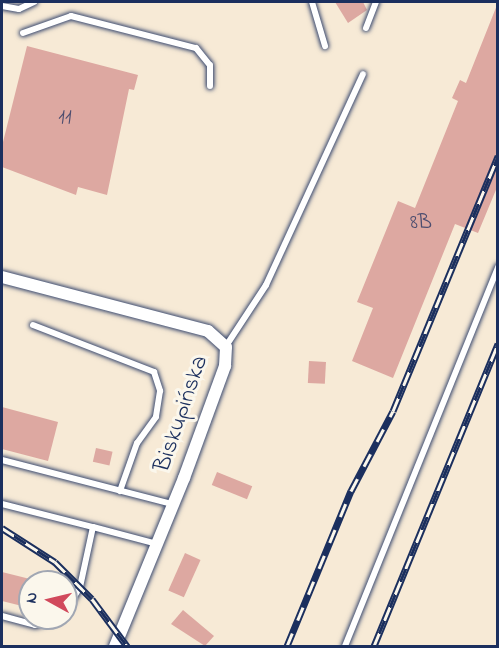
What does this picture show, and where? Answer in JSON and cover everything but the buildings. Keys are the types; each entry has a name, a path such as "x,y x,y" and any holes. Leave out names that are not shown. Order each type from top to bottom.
{"street":[{"name":"Biskupińska","path":"2,277 208,331 226,347 225,366 173,505 115,646"}],"lane":[{"path":"2,6 19,9 34,2"},
{"path":"312,2 325,46"},
{"path":"366,28 376,2"},
{"path":"23,33 71,16 196,48 210,65 210,87"},
{"path":"226,347 266,285 363,74"},
{"path":"345,646 498,267"},
{"path":"33,325 154,372 160,391 156,417 133,452 120,491"},
{"path":"2,460 173,505"},
{"path":"2,504 157,544"},
{"path":"78,590 93,527"},
{"path":"2,616 18,620"}],"railway":[{"path":"287,646 351,491 393,411 498,156"},
{"path":"374,646 498,343"},
{"path":"2,528 55,562 92,599 127,646"}]}
